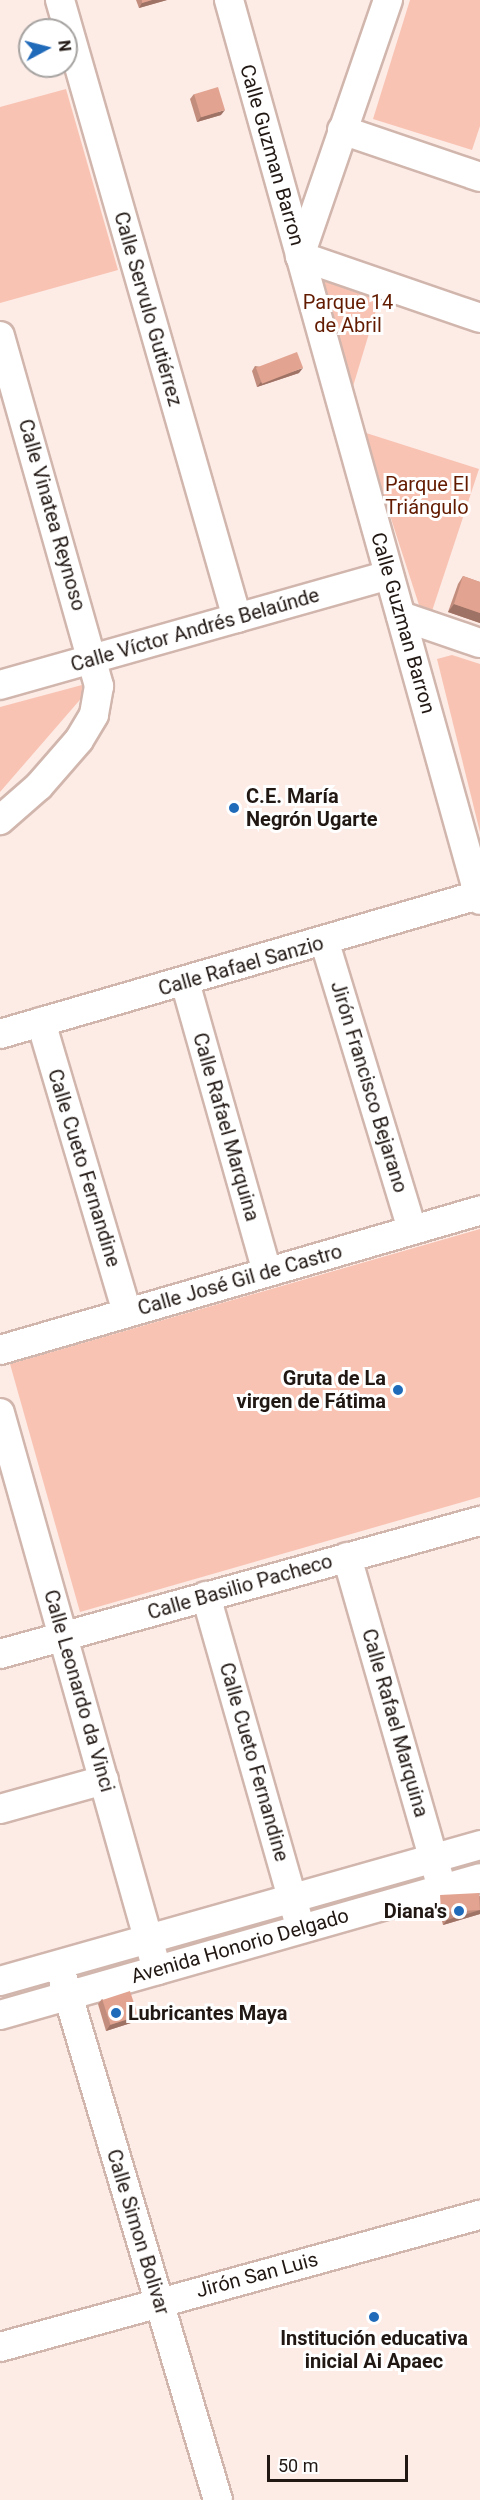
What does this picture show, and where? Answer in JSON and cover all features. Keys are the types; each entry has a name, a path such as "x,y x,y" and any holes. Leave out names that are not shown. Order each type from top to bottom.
{"street":[{"name":"Calle Servulo Gutiérrez","path":"60,0 237,618"},
{"name":"Calle Guzman Barron","path":"229,0 480,897"},
{"path":"388,0 300,256 480,318"},
{"path":"342,130 480,177"},
{"name":"Calle Vinatea Reynoso","path":"0,336 99,686 94,715 79,740 46,778 0,820"},
{"name":"Calle Víctor Andrés Belaúnde","path":"0,685 389,575"},
{"path":"401,616 480,643"},
{"name":"Calle Rafael Sanzio","path":"0,1034 480,897"},
{"name":"Jirón Francisco Bejarano","path":"325,943 412,1230"},
{"name":"Calle Rafael Marquina","path":"184,982 267,1272"},
{"name":"Calle Cueto Fernandine","path":"40,1023 127,1313"},
{"name":"Calle José Gil de Castro","path":"0,1350 480,1211"},
{"name":"Calle Leonardo da Vinci","path":"0,1413 11,1495 64,1636 156,1970"},
{"name":"Calle Basilio Pacheco","path":"0,1654 480,1521"},
{"name":"Calle Rafael Marquina","path":"347,1557 442,1889"},
{"name":"Calle Cueto Fernandine","path":"206,1596 301,1929"},
{"path":"0,1809 104,1780"},
{"name":"Avenida Honorio Delgado","path":"0,1981 292,1896 480,1845"},
{"name":"Avenida Honorio Delgado","path":"0,2015 480,1878"},
{"name":"Calle Simon Bolivar","path":"59,1965 218,2500"},
{"name":"Jirón San Luis","path":"0,2348 159,2302 480,2215"}],"green space":[{"path":"410,0 480,0 480,126 472,150 373,119"},
{"path":"66,89 118,270 0,303 0,107"},
{"name":"Parque 14 de Abril","path":"309,271 380,297 348,403"},
{"name":"Parque El Triángulo","path":"363,432 479,469 432,611 419,605"},
{"path":"452,655 480,664 480,832 437,659"},
{"path":"82,685 85,694 0,792 0,707"},
{"path":"480,1229 480,1497 80,1612 10,1364"}],"building":[{"path":"218,87 225,110 201,117 194,94"},
{"path":"297,352 303,368 262,384 256,368"},
{"path":"463,576 480,582 480,613 454,604"},
{"path":"479,1893 480,1910 441,1912 440,1895"},
{"name":"Lubricantes Maya","path":"130,1991 138,2016 110,2025 102,2000"}],"place":[{"name":"C.E. María Negrón Ugarte","path":"234,808"},
{"name":"Gruta de La virgen de Fátima","path":"398,1390"},
{"name":"Diana's","path":"459,1911"},
{"name":"Lubricantes Maya","path":"116,2013"},
{"name":"Institución educativa inicial Ai Apaec","path":"374,2317"}]}
